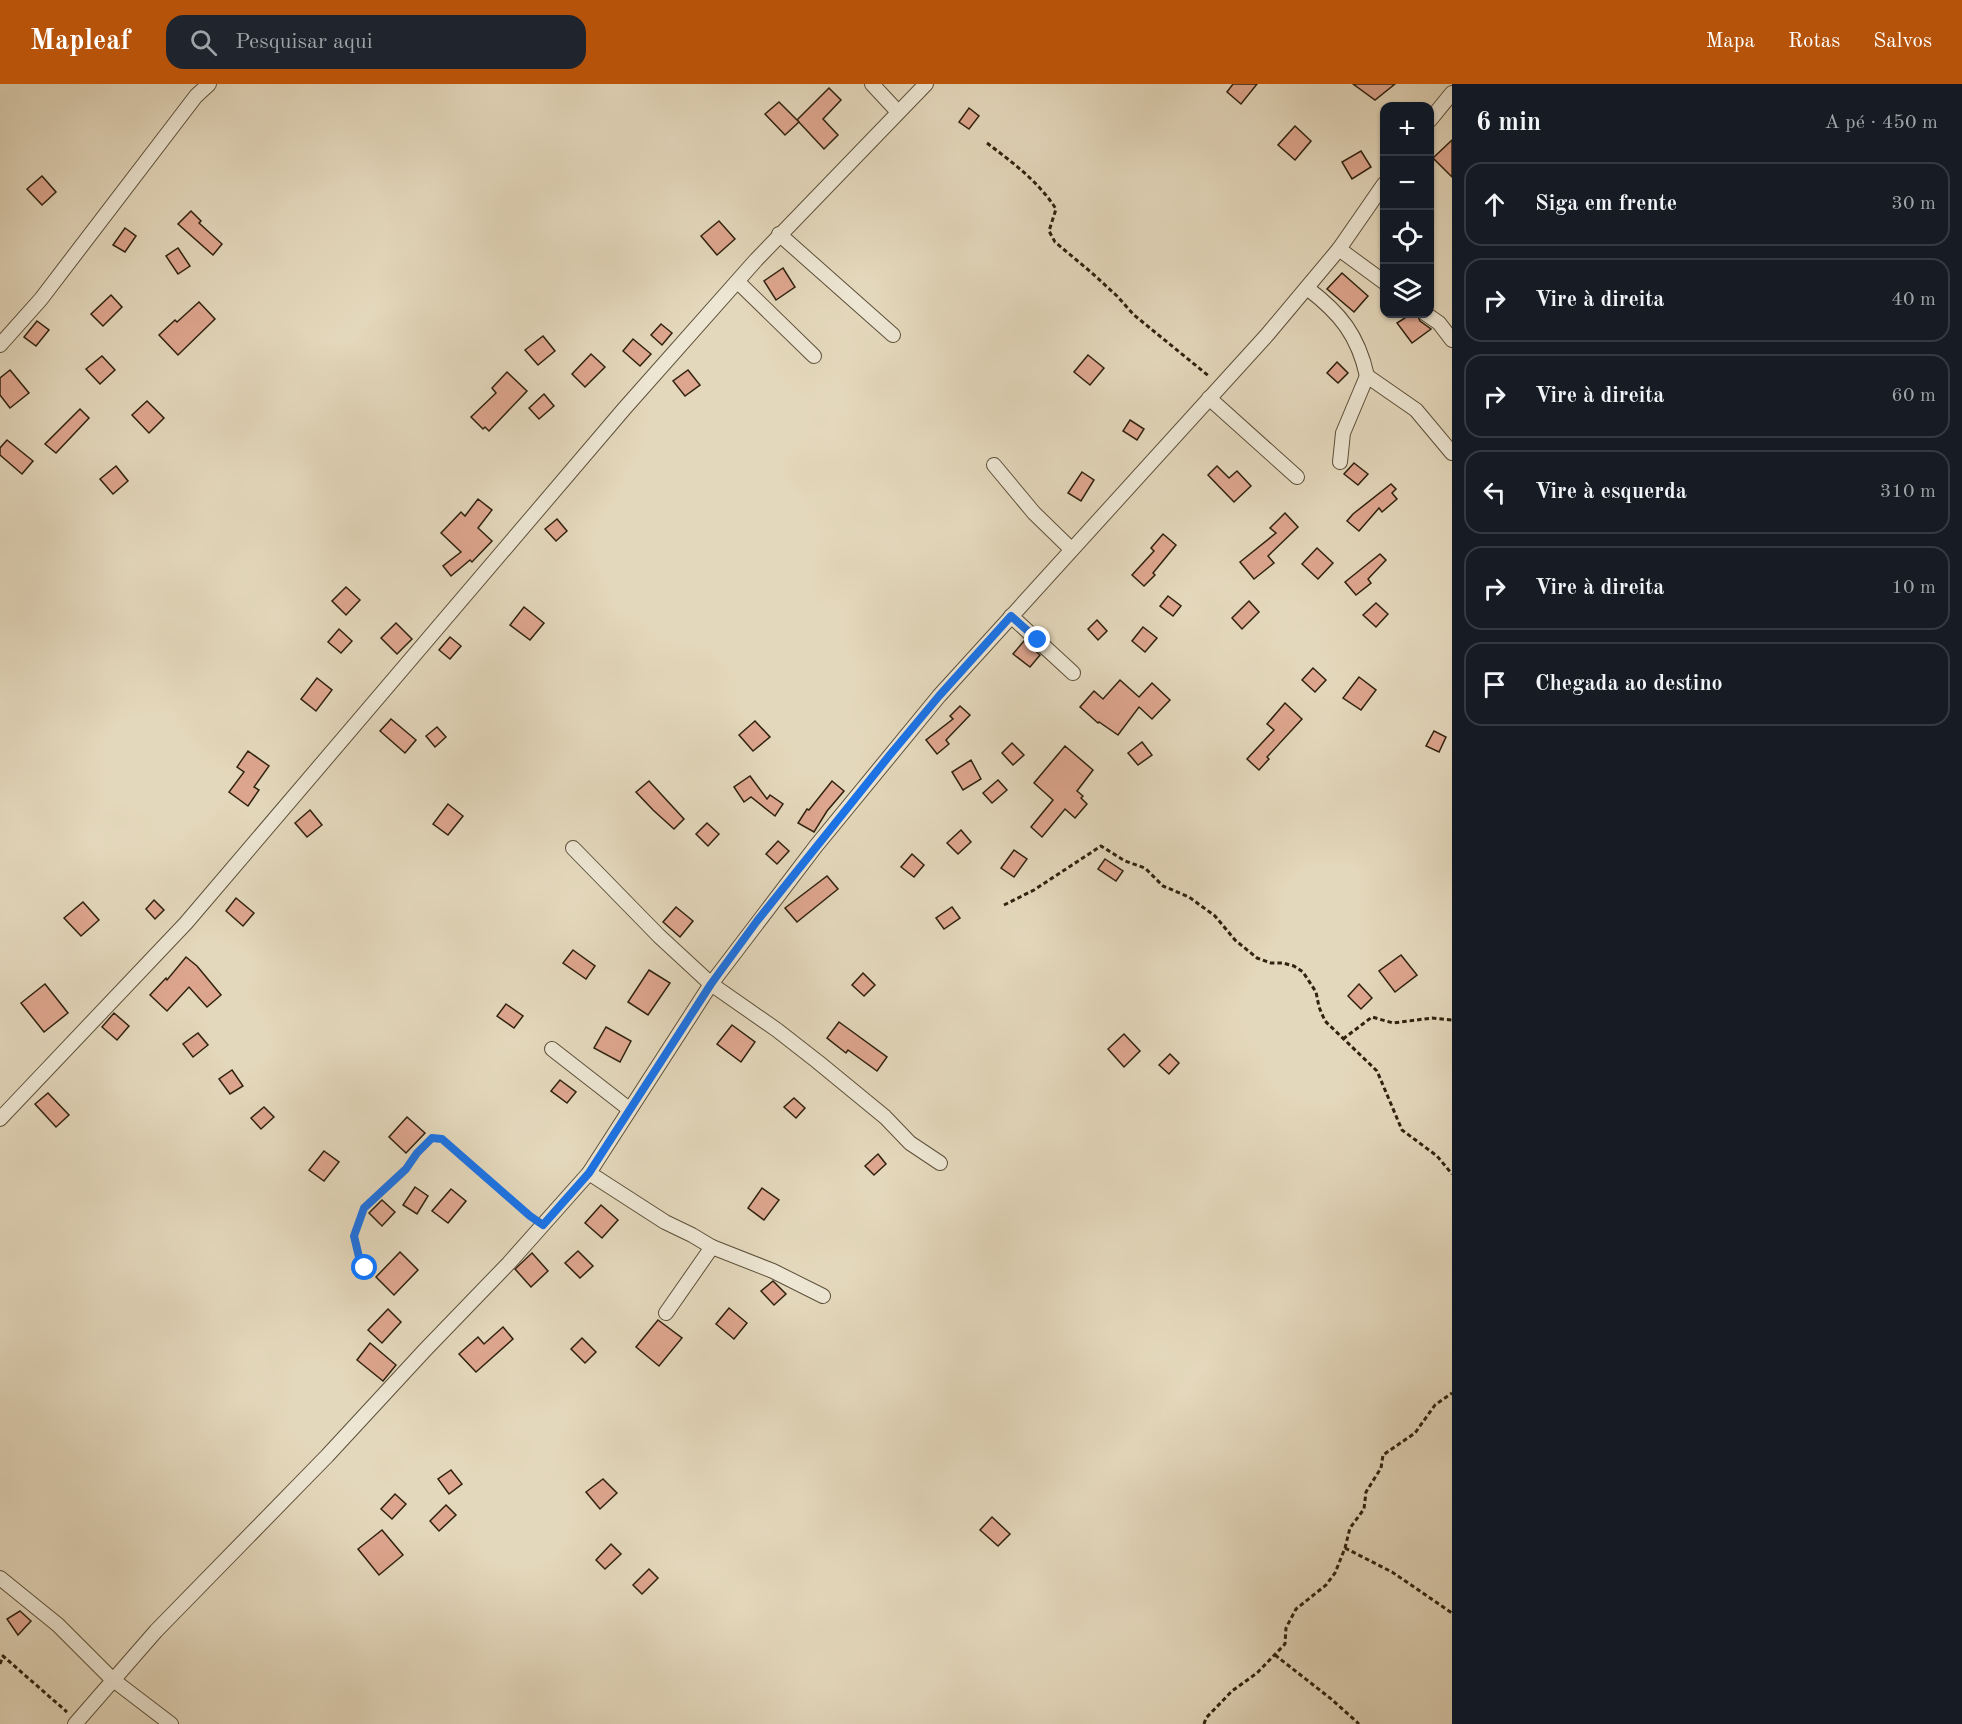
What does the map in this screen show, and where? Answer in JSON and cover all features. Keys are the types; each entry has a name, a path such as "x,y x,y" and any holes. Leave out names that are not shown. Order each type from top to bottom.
{"street":[{"path":"0,345 41,298 196,96 209,84"},
{"path":"872,84 898,112"},
{"path":"0,1119 186,923 624,409 779,234 926,84"},
{"path":"1434,115 1452,93"},
{"path":"76,1722 112,1679 509,1263 589,1173 711,984 823,837 939,696 1307,288 1339,249 1380,190"},
{"path":"779,234 893,334"},
{"path":"1339,249 1380,279"},
{"path":"738,282 814,356"},
{"path":"1307,288 1330,306 1355,338 1367,376 1343,433 1340,462"},
{"path":"1432,318 1452,339"},
{"path":"1367,376 1416,410 1452,453"},
{"path":"1209,398 1297,477"},
{"path":"994,465 1034,513 1071,549"},
{"path":"1011,616 1073,673"},
{"path":"573,848 659,936 711,984 810,1055 885,1117 910,1143 940,1163"},
{"path":"552,1049 629,1109"},
{"path":"589,1173 665,1222 712,1247 773,1271 823,1296"},
{"path":"666,1313 712,1247"},
{"path":"0,1578 58,1625 112,1679 171,1724"}],"path":[{"path":"987,143 1015,164 1048,196 1056,209 1049,231 1055,242 1101,280 1134,315 1221,385"},
{"path":"1004,905 1034,890 1101,846 1125,861 1145,868 1163,886 1189,897 1215,916 1248,952 1271,963 1294,966 1303,972 1316,992 1325,1021 1377,1071 1402,1130 1437,1156 1452,1174"},
{"path":"1343,1039 1372,1017 1393,1023 1432,1018 1452,1020"},
{"path":"370,1271 359,1257 354,1236 364,1208 406,1169 417,1153 432,1138 442,1139 543,1225"},
{"path":"1204,1724 1206,1718 1232,1691 1257,1672 1285,1644 1286,1628 1296,1609 1326,1585 1335,1573 1350,1528 1364,1509 1366,1492 1381,1468 1383,1455 1415,1433 1435,1404 1452,1393"},
{"path":"1345,1548 1392,1572 1452,1613"},
{"path":"1275,1654 1359,1724"},
{"path":"0,1664 3,1656 76,1722"}],"building":[{"path":"1233,84 1257,84 1241,104 1227,92"},
{"path":"1353,84 1395,84 1375,100"},
{"path":"829,88 841,100 823,119 838,135 824,149 797,120"},
{"path":"779,102 799,122 785,135 765,114"},
{"path":"969,108 979,116 969,129 959,122"},
{"path":"1295,126 1311,141 1295,160 1278,145"},
{"path":"1452,140 1452,177 1434,159"},
{"path":"1361,151 1371,167 1352,179 1342,162"},
{"path":"42,176 56,192 42,205 27,189"},
{"path":"191,211 201,221 199,223 222,244 213,255 178,224"},
{"path":"719,221 735,239 717,255 701,236"},
{"path":"125,228 136,236 125,252 113,245"},
{"path":"178,248 190,266 178,274 166,256"},
{"path":"783,268 795,287 776,300 764,281"},
{"path":"1342,273 1368,296 1354,312 1327,289"},
{"path":"111,295 122,307 103,326 91,314"},
{"path":"199,302 215,319 178,355 159,335"},
{"path":"1405,318 1419,318 1431,329 1412,343 1397,323"},
{"path":"37,321 49,330 36,346 24,337"},
{"path":"661,324 672,333 662,345 651,335"},
{"path":"543,336 555,351 538,365 525,350"},
{"path":"633,339 651,354 640,366 623,351"},
{"path":"591,354 605,367 585,387 572,374"},
{"path":"1088,355 1104,368 1090,385 1074,372"},
{"path":"102,356 115,370 100,384 86,369"},
{"path":"1337,362 1348,373 1338,383 1327,373"},
{"path":"10,370 29,393 10,408 0,395 0,378"},
{"path":"688,370 700,385 685,396 673,381"},
{"path":"507,372 527,391 489,431 485,427 483,429 471,417 496,393 492,388"},
{"path":"544,394 554,406 539,419 529,408"},
{"path":"147,401 164,418 149,433 132,415"},
{"path":"80,409 89,418 56,453 45,444"},
{"path":"1130,420 1144,429 1137,440 1123,431"},
{"path":"7,440 33,461 22,474 0,455 0,448"},
{"path":"1354,463 1368,474 1358,485 1344,474"},
{"path":"116,466 128,481 113,494 100,479"},
{"path":"1217,466 1229,478 1237,471 1251,486 1234,502 1208,475"},
{"path":"1082,472 1094,480 1081,501 1068,493"},
{"path":"1391,484 1396,489 1392,493 1397,499 1382,512 1379,508 1359,531 1347,521 1353,514"},
{"path":"478,499 492,510 478,528 492,541 472,562 470,560 451,576 443,566 461,552 441,533 461,512 465,516"},
{"path":"1285,513 1298,527 1268,556 1274,563 1254,579 1240,562 1276,533 1270,528"},
{"path":"557,519 567,531 556,541 545,529"},
{"path":"1163,534 1176,545 1153,573 1155,575 1144,586 1132,575 1154,551 1151,548"},
{"path":"1317,548 1333,563 1318,579 1302,564"},
{"path":"1380,554 1386,560 1368,579 1371,583 1356,595 1345,582"},
{"path":"346,587 360,600 346,615 332,601"},
{"path":"1168,596 1181,606 1173,616 1160,606"},
{"path":"1249,601 1259,612 1242,629 1232,618"},
{"path":"1376,603 1388,614 1376,627 1363,615"},
{"path":"524,607 544,623 530,640 510,625"},
{"path":"1097,620 1107,631 1098,640 1088,629"},
{"path":"396,623 412,639 397,654 381,638"},
{"path":"1143,627 1157,638 1145,652 1132,641"},
{"path":"339,629 352,641 341,653 328,642"},
{"path":"450,637 461,646 450,659 439,650"},
{"path":"1024,641 1040,655 1030,667 1013,654"},
{"path":"1313,668 1326,680 1315,692 1302,680"},
{"path":"1359,677 1376,690 1361,710 1343,698"},
{"path":"317,678 332,690 316,711 301,699"},
{"path":"1120,680 1139,697 1152,683 1170,700 1152,719 1139,707 1118,735 1098,723 1080,707 1094,691 1103,699"},
{"path":"1285,703 1302,719 1267,757 1269,759 1259,770 1247,759 1274,730 1267,724"},
{"path":"960,706 970,715 946,740 949,744 937,754 926,740 953,719 950,716"},
{"path":"391,719 416,740 405,753 380,731"},
{"path":"755,721 770,737 753,751 739,735"},
{"path":"437,727 446,737 435,747 426,736"},
{"path":"1434,731 1446,737 1439,752 1426,746"},
{"path":"1142,742 1152,755 1138,765 1128,753"},
{"path":"1012,743 1024,755 1013,765 1002,753"},
{"path":"1065,746 1093,770 1077,791 1087,804 1075,818 1065,809 1042,837 1031,827 1053,800 1034,783"},
{"path":"248,751 269,766 254,787 259,790 248,806 229,792 244,772 237,767"},
{"path":"971,760 981,779 963,790 952,772"},
{"path":"750,776 767,799 770,795 783,804 775,816 751,797 744,802 734,787"},
{"path":"998,780 1007,790 992,803 983,793"},
{"path":"649,781 684,819 674,829 636,792"},
{"path":"832,781 844,791 827,811 814,832 798,823 807,809 809,810"},
{"path":"448,804 463,816 448,835 433,824"},
{"path":"310,810 322,825 307,837 295,823"},
{"path":"707,823 719,834 708,846 696,834"},
{"path":"961,830 971,842 958,854 947,843"},
{"path":"778,841 789,851 777,864 766,854"},
{"path":"1014,850 1027,859 1014,877 1001,868"},
{"path":"912,854 924,865 914,877 901,867"},
{"path":"1105,859 1123,871 1116,881 1098,869"},
{"path":"827,876 838,889 797,922 785,908"},
{"path":"236,898 254,913 243,926 226,911"},
{"path":"154,900 164,910 155,919 146,909"},
{"path":"83,902 99,920 81,936 64,918"},
{"path":"676,907 693,921 680,937 663,922"},
{"path":"952,907 960,918 944,929 936,918"},
{"path":"573,950 595,966 586,979 563,963"},
{"path":"1401,955 1417,975 1395,992 1379,971"},
{"path":"186,957 197,966 221,995 207,1007 189,987 167,1011 150,995 166,978 167,980"},
{"path":"649,970 670,983 648,1015 628,1002"},
{"path":"863,973 875,985 864,996 852,985"},
{"path":"45,984 68,1013 44,1032 21,1003"},
{"path":"1359,984 1372,998 1361,1009 1348,996"},
{"path":"506,1004 523,1016 514,1028 497,1016"},
{"path":"114,1013 129,1026 117,1040 102,1027"},
{"path":"839,1022 887,1057 877,1071 848,1050 846,1053 827,1038"},
{"path":"732,1025 755,1042 741,1062 717,1044"},
{"path":"606,1027 631,1041 620,1062 594,1048"},
{"path":"198,1033 208,1045 193,1057 183,1044"},
{"path":"1124,1034 1140,1051 1124,1067 1108,1049"},
{"path":"1170,1054 1179,1063 1169,1074 1159,1065"},
{"path":"232,1070 243,1086 230,1094 219,1079"},
{"path":"560,1080 576,1092 567,1103 551,1091"},
{"path":"48,1093 69,1115 56,1127 35,1104"},
{"path":"794,1098 805,1108 796,1118 784,1107"},
{"path":"264,1107 274,1117 261,1129 251,1118"},
{"path":"407,1117 425,1133 406,1153 389,1137"},
{"path":"324,1151 339,1162 324,1181 309,1170"},
{"path":"878,1154 886,1164 874,1175 865,1166"},
{"path":"415,1187 428,1196 417,1214 403,1205"},
{"path":"762,1188 779,1200 764,1220 748,1208"},
{"path":"451,1189 466,1201 448,1223 432,1211"},
{"path":"382,1200 395,1212 382,1226 369,1213"},
{"path":"601,1205 618,1220 602,1238 585,1223"},
{"path":"578,1251 593,1266 580,1278 565,1263"},
{"path":"400,1252 418,1270 394,1295 376,1277"},
{"path":"532,1253 548,1271 531,1287 515,1269"},
{"path":"773,1281 786,1294 774,1305 761,1291"},
{"path":"729,1308 747,1323 734,1339 716,1324"},
{"path":"388,1309 401,1322 382,1343 368,1330"},
{"path":"658,1320 682,1338 659,1366 636,1347"},
{"path":"503,1327 513,1339 476,1372 459,1354 478,1337 484,1344"},
{"path":"582,1338 596,1352 585,1363 571,1349"},
{"path":"370,1343 396,1365 383,1381 357,1360"},
{"path":"451,1470 462,1484 449,1494 438,1479"},
{"path":"603,1479 617,1493 600,1509 586,1492"},
{"path":"395,1494 406,1504 392,1519 381,1509"},
{"path":"446,1505 456,1515 439,1531 430,1521"},
{"path":"992,1517 1010,1534 998,1546 980,1530"},
{"path":"382,1530 403,1555 379,1575 358,1549"},
{"path":"611,1544 621,1554 605,1569 596,1560"},
{"path":"649,1569 658,1578 642,1594 633,1585"},
{"path":"20,1611 31,1621 18,1635 7,1619"}],"route":[{"path":"365,1268 359,1257 354,1236 364,1208 406,1169 417,1153 432,1138 442,1139 543,1225 589,1173 711,984 757,921 939,696 1011,616 1038,640"}]}
